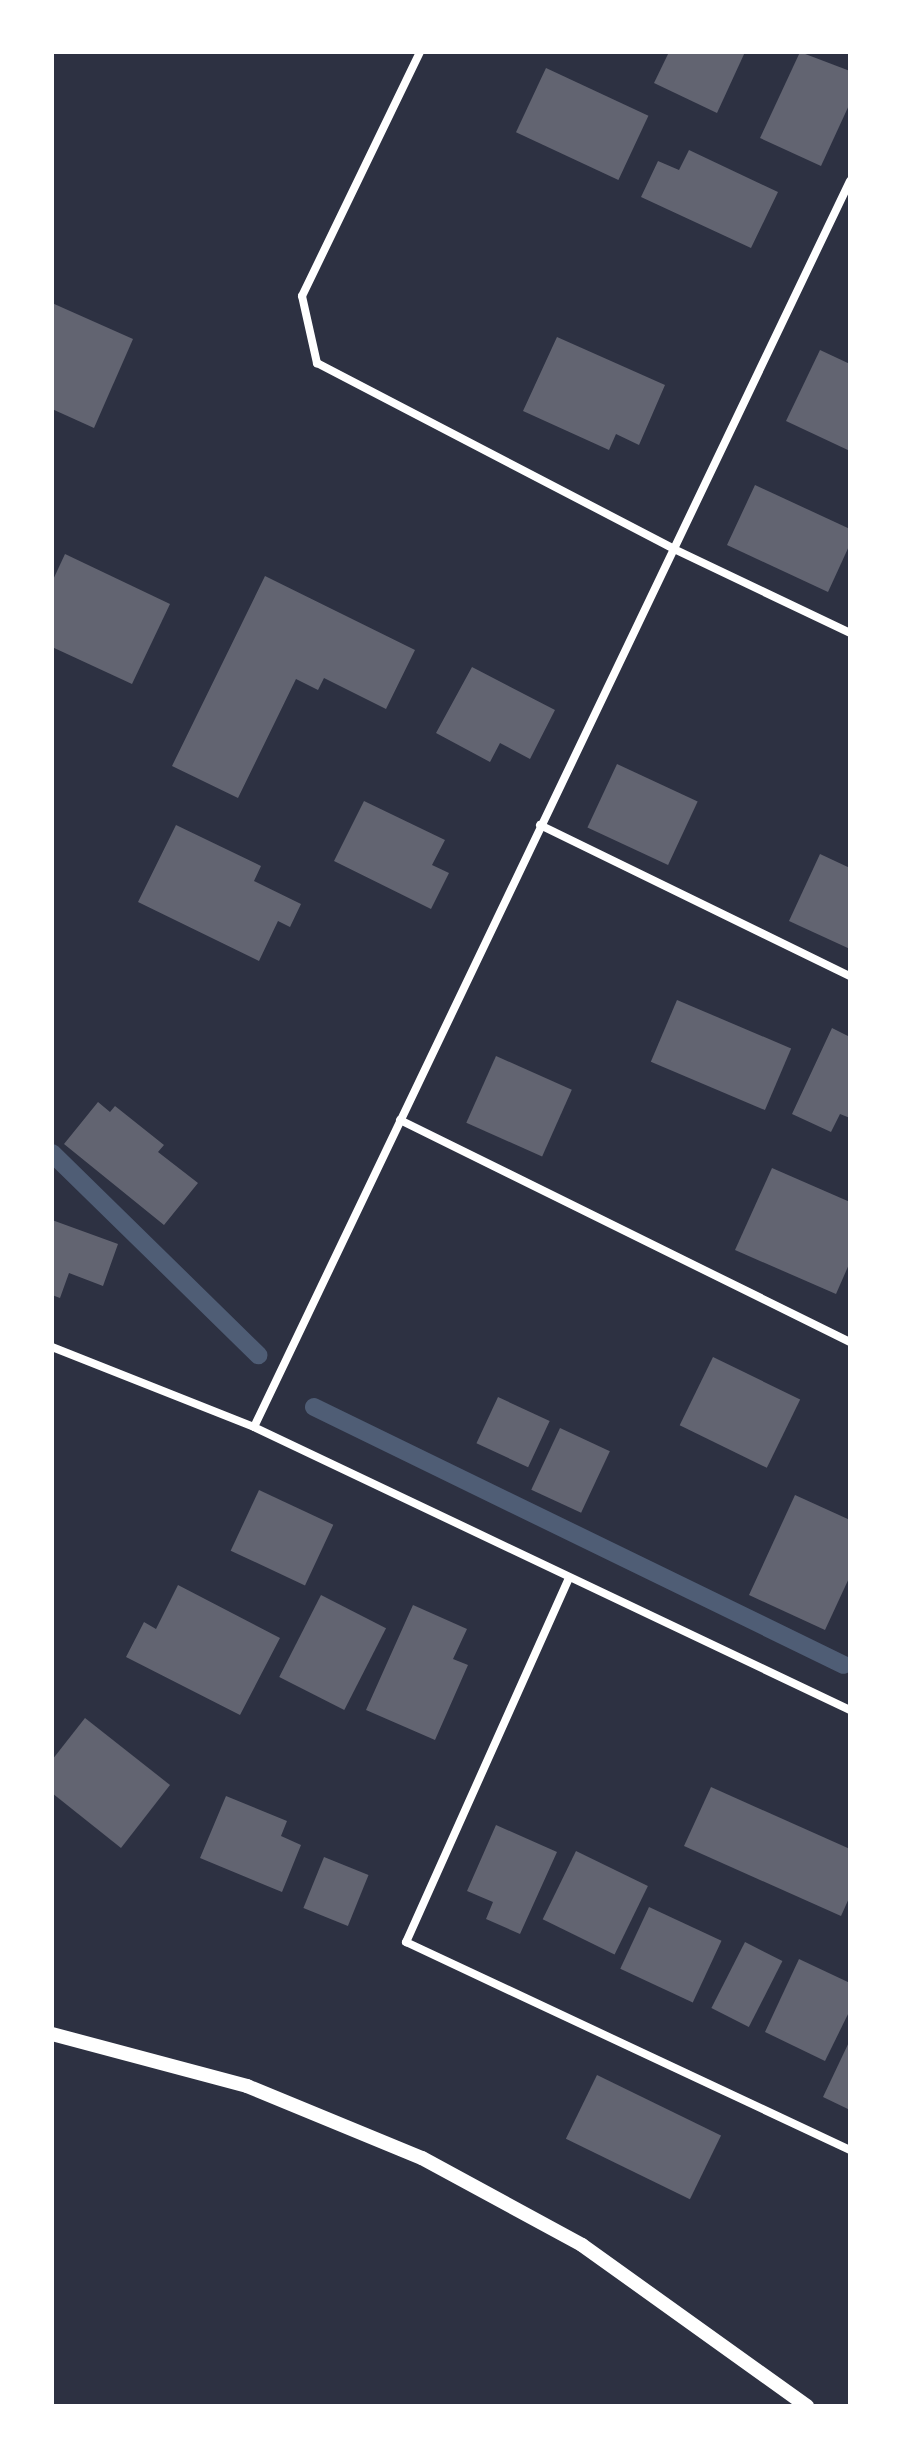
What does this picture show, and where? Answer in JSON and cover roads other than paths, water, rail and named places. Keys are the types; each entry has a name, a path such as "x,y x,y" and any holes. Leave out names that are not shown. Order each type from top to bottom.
{"street":[{"path":"420,52 302,296 317,363 674,549 850,633"},
{"path":"254,1427 850,181"},
{"path":"540,825 850,976"},
{"path":"400,1120 850,1342"},
{"path":"52,1347 254,1427 850,1710"},
{"path":"569,1578 406,1942 850,2150"},
{"path":"52,2034 247,2086 422,2158 582,2245 807,2406"}],"waterway":[{"path":"52,1153 258,1355"},
{"path":"314,1407 844,1665"}]}
